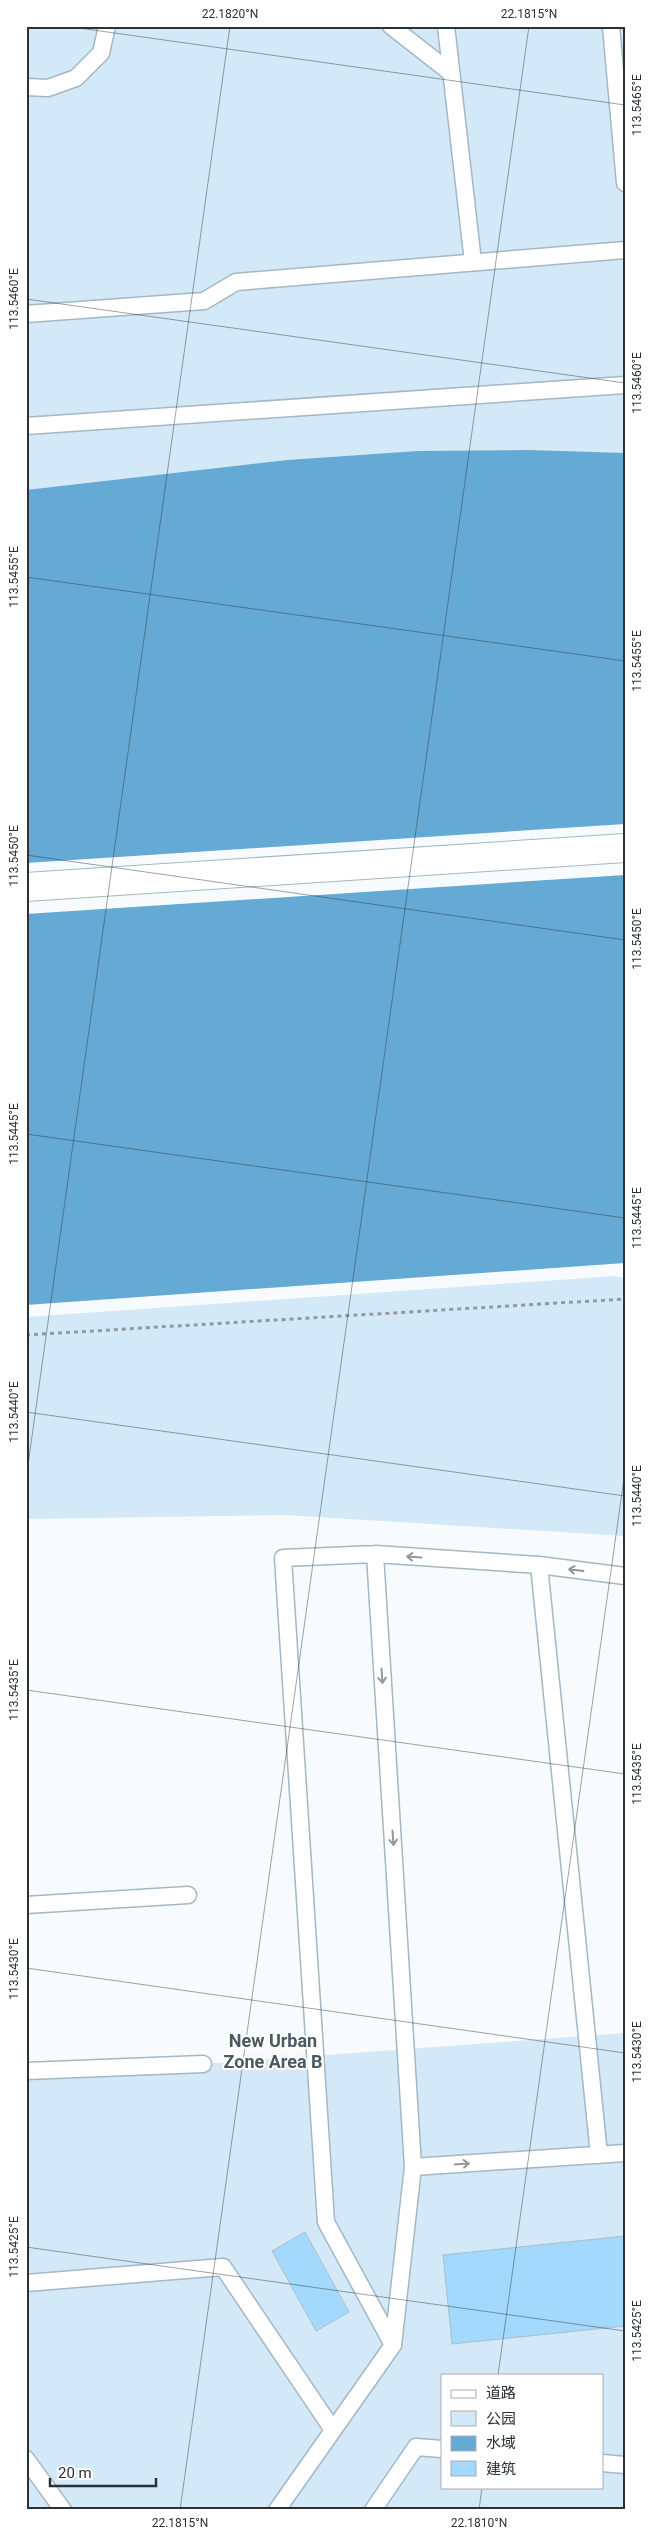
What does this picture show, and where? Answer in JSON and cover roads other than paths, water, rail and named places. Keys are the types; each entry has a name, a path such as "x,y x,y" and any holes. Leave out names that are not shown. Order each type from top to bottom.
{"main road":[{"path":"26,887 625,848"}],"lane":[{"path":"26,87 48,88 76,78 100,53 107,26"},
{"path":"391,26 451,73"},
{"path":"446,26 473,262"},
{"path":"611,26 625,183"},
{"path":"26,314 204,301 236,282 625,250"},
{"path":"26,426 625,385"},
{"path":"277,2510 393,2345 414,2167 375,1554"},
{"path":"393,2345 326,2222 283,1558 375,1554 539,1565 625,1576"},
{"path":"539,1565 599,2155"},
{"path":"26,1905 188,1895"},
{"path":"26,2071 203,2064"},
{"path":"414,2167 625,2153"},
{"path":"26,2283 223,2266 333,2430"},
{"path":"373,2510 416,2447 441,2449"},
{"path":"26,2459 63,2510"},
{"path":"604,2463 625,2465"}],"water":[{"path":"529,450 625,453 625,1263 26,1305 26,490 287,460 417,451"}],"district":[{"name":"New Urban Zone Area B","path":"273,2050"}]}
